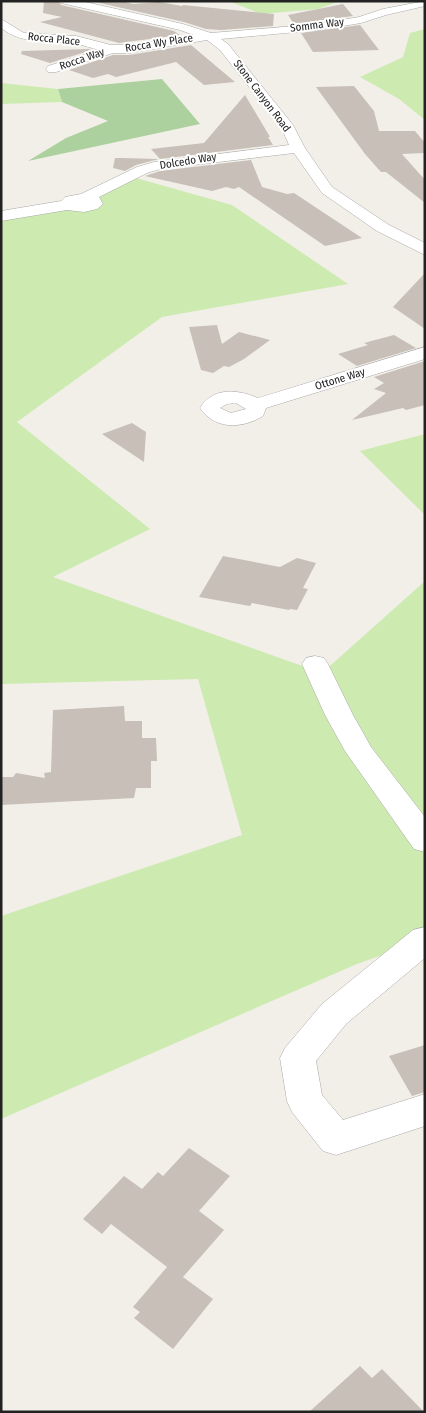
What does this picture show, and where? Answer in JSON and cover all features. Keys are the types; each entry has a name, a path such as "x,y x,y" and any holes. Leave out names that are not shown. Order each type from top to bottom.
{"street":[{"name":"Stone Canyon Road","path":"64,1 168,23 208,36 224,47 288,128 298,148 326,190 383,228 425,250"},
{"name":"Somma Way","path":"208,36 318,26 360,20 383,12 425,3"},
{"name":"Rocca Place","path":"1,22 16,34 23,36 76,40 111,48"},
{"name":"Rocca Wy Place","path":"111,48 142,48 208,36"},
{"name":"Rocca Way","path":"52,69 86,59 111,48"},
{"name":"Dolcedo Way","path":"1,216 68,206 67,203 70,200 85,198 142,170 159,165 298,148"},
{"name":"Ottone Way","path":"256,405 425,353"},
{"path":"315,664 331,701 368,763 413,822 425,841"},
{"path":"425,940 334,1014 298,1058 305,1101 336,1139 425,1110"}],"green space":[{"path":"229,1 340,1 318,9 261,14"},
{"path":"425,29 425,120 399,99 360,77 403,57 410,33"},
{"path":"162,79 200,124 28,161 66,138 108,121 62,102 58,89"},
{"path":"1,83 58,89 62,102 1,104"},
{"path":"129,176 232,205 348,284 162,317 17,422 150,529 53,577 322,673 425,581 425,940 357,964 1,1119 1,916 242,835 198,679 1,684 1,220 68,206"},
{"path":"425,434 425,515 360,451"}],"building":[{"path":"44,1 58,1 61,5 174,31 180,35 119,43 40,22 62,17 43,13"},
{"path":"91,1 122,1 133,4 159,2 182,6 274,14 273,26 221,30 206,29 184,22"},
{"path":"343,4 353,16 294,24 288,15"},
{"path":"360,25 379,50 313,52 301,33"},
{"path":"191,45 235,82 204,85 176,62 116,77 108,74 93,78 69,70 113,55 129,55"},
{"path":"92,50 50,63 21,54 22,51"},
{"path":"354,86 374,111 379,131 415,131 425,143 425,153 402,154 425,180 425,203 386,172 381,172 365,154 316,87"},
{"path":"245,95 273,145 160,159 151,149 204,143"},
{"path":"115,158 159,159 136,165 125,171 113,168"},
{"path":"251,160 262,187 287,194 294,193 362,238 325,246 239,187 234,189 226,187 212,191 145,176 160,171"},
{"path":"425,273 425,329 393,307"},
{"path":"217,325 222,344 239,332 270,340 244,359 229,367 224,366 213,373 201,370 189,327"},
{"path":"394,335 416,348 357,366 338,354 368,345 364,343"},
{"path":"425,361 425,405 352,420 386,393 374,389 384,383 374,377"},
{"path":"132,423 146,432 144,462 102,434"},
{"path":"223,556 280,567 297,558 316,563 303,588 308,589 297,610 289,610 252,603 250,606 199,597"},
{"path":"124,706 125,721 142,721 142,738 156,738 157,761 151,761 151,788 136,788 134,798 1,805 1,777 13,777 16,773 45,778 44,773 51,772 53,710"},
{"path":"425,1045 425,1092 412,1096 389,1056"},
{"path":"189,1148 230,1176 199,1211 224,1230 183,1277 213,1299 173,1349 134,1318 140,1312 133,1307 167,1267 111,1224 102,1234 83,1219 124,1176 142,1189 158,1172 163,1176"},
{"path":"360,1366 372,1378 382,1369 424,1412 309,1412"}]}
